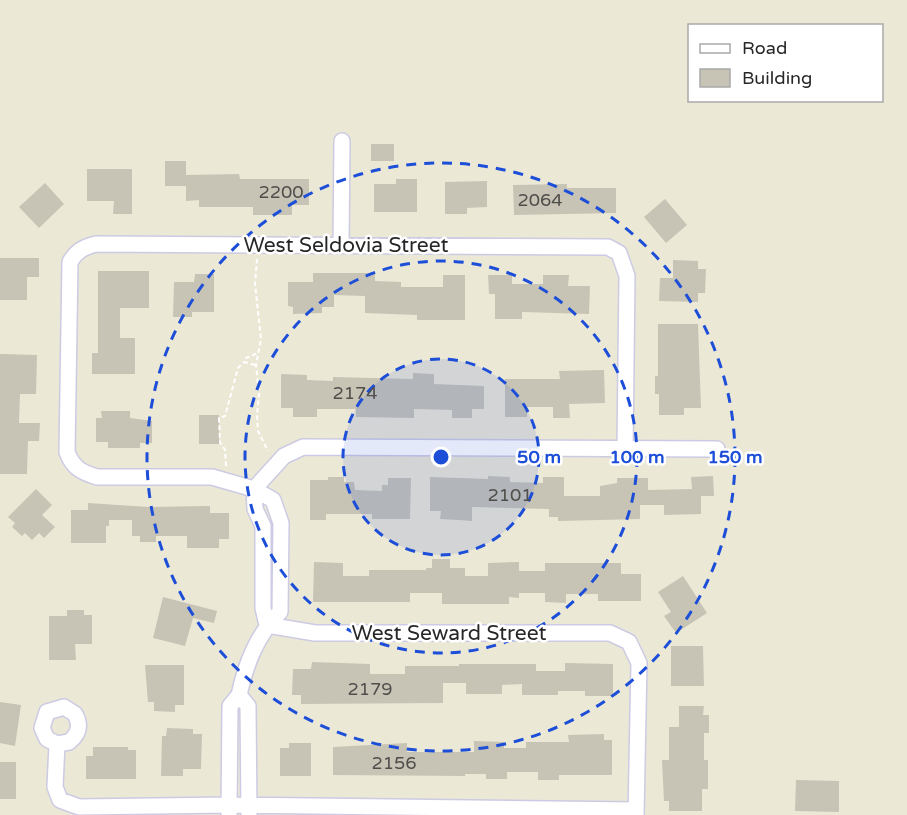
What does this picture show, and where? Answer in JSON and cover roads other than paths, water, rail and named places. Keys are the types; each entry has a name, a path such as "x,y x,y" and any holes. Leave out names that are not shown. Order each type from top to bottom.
{"street":[{"path":"341,245 342,141"},
{"name":"West Seldovia Street","path":"254,489 212,477 97,477 76,468 67,452 68,272 75,254 84,247 96,244 594,245 608,247 619,253 625,263 627,276 625,449"},
{"path":"229,810 230,706 239,694 250,657 267,624 280,612 281,523 273,500 254,489 285,456 303,447 717,448"},
{"name":"West Seward Street","path":"267,624 315,633 610,633 629,642 639,663 636,812"},
{"path":"239,694 248,706 249,810"},
{"path":"57,744 55,787 60,800 79,807 636,812"}]}
